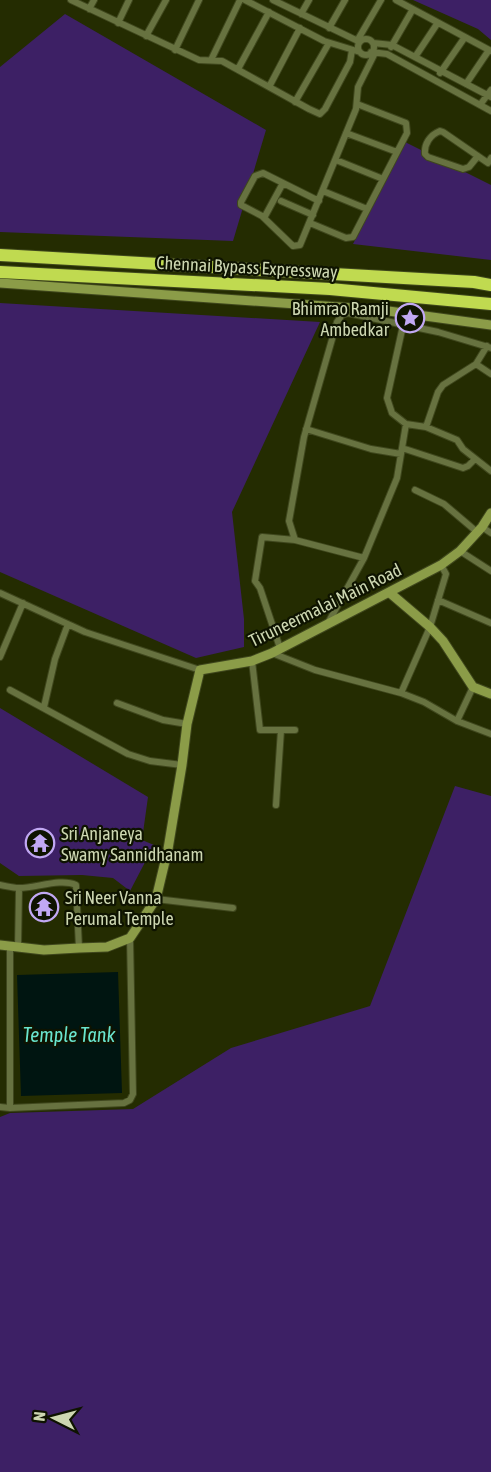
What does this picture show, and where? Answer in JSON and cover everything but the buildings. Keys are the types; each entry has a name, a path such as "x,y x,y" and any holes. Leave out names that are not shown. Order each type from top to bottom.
{"highway":[{"name":"Chennai Bypass Expressway","path":"0,255 319,272 491,285"},
{"name":"Chennai Bypass Expressway","path":"0,272 330,289 491,304"}],"main road":[{"path":"0,283 405,314 491,325"},
{"name":"Tiruneermalai Main Road","path":"200,670 252,661 390,593 441,565 460,551 491,513"},
{"path":"390,593 443,641 473,687 491,694"},
{"path":"9,947 44,950 107,947 130,938 156,899 168,849 187,724 200,670"}],"street":[{"path":"70,0 199,60 222,61 317,113 323,112 350,62 352,50"},
{"path":"89,9 94,0"},
{"path":"118,23 129,0"},
{"path":"146,36 166,0"},
{"path":"175,50 198,0"},
{"path":"211,60 240,0"},
{"path":"245,0 329,43 367,54 387,54 491,111"},
{"path":"260,8 264,0"},
{"path":"275,0 358,41 366,39 373,43 392,45 490,94 480,105"},
{"path":"301,14 309,0"},
{"path":"329,28 345,0"},
{"path":"360,52 358,41 381,0"},
{"path":"396,0 490,51 466,84"},
{"path":"387,54 413,9"},
{"path":"238,69 269,12"},
{"path":"415,57 437,24"},
{"path":"269,87 300,28"},
{"path":"435,79 465,37"},
{"path":"295,102 329,43"},
{"path":"319,201 263,173 257,174 242,199 242,206 264,218 293,246 297,247 305,236 336,160 357,104 358,87 373,53 373,43"},
{"path":"310,223 350,238 407,133 406,123 357,104"},
{"path":"478,156 472,165 463,169 428,157 425,150 432,135 440,131 490,162"},
{"path":"346,133 397,152"},
{"path":"336,160 383,179"},
{"path":"264,218 283,183"},
{"path":"323,191 367,209"},
{"path":"281,201 313,215"},
{"path":"295,540 289,521 306,429 337,322 342,315 348,313 403,324 489,347 476,364 443,385 438,392 426,428"},
{"path":"405,314 387,398 392,413 406,424 426,428 457,440 475,459 491,471"},
{"path":"476,364 491,374"},
{"path":"326,626 364,558 397,478 406,424"},
{"path":"306,429 371,449 401,451 463,468 475,459"},
{"path":"415,490 444,504 479,529 491,533"},
{"path":"364,558 295,540 264,536 260,540 255,581 260,588 276,650 315,670 400,693 424,702 457,721 491,734"},
{"path":"460,551 491,571"},
{"path":"400,693 430,627 446,574 441,565"},
{"path":"0,592 84,632 200,670"},
{"path":"438,600 491,623"},
{"path":"0,657 23,603"},
{"path":"44,707 55,659 68,624"},
{"path":"252,661 260,730 295,730"},
{"path":"457,721 473,687"},
{"path":"9,690 128,754 150,761 182,765"},
{"path":"117,703 163,720 187,724"},
{"path":"276,805 281,730"},
{"path":"0,885 19,888 59,884 76,885 79,948"},
{"path":"10,1108 9,947 19,888"},
{"path":"156,899 233,909"},
{"path":"0,1107 124,1103 130,1100 133,1094 130,938"}],"shaded area":[{"path":"413,0 491,0 491,40 478,29"},
{"path":"65,14 266,130 233,241 0,232 0,67"},
{"path":"405,142 491,185 491,260 353,244"},
{"path":"0,303 320,322 232,512 244,619 244,647 196,658 0,572"},
{"path":"0,708 148,797 142,840 154,845 130,891 113,878 82,875 19,876 0,863"},
{"path":"455,786 491,796 491,1472 0,1472 0,1117 10,1113 133,1109 231,1048 370,1006"}],"water":[{"name":"Temple Tank","path":"118,972 122,1093 21,1096 17,975"}],"place":[{"name":"Bhimrao Ramji Ambedkar","path":"410,318"},
{"name":"Sri Anjaneya Swamy Sannidhanam","path":"40,843"},
{"name":"Sri Neer Vanna Perumal Temple","path":"44,907"}]}
